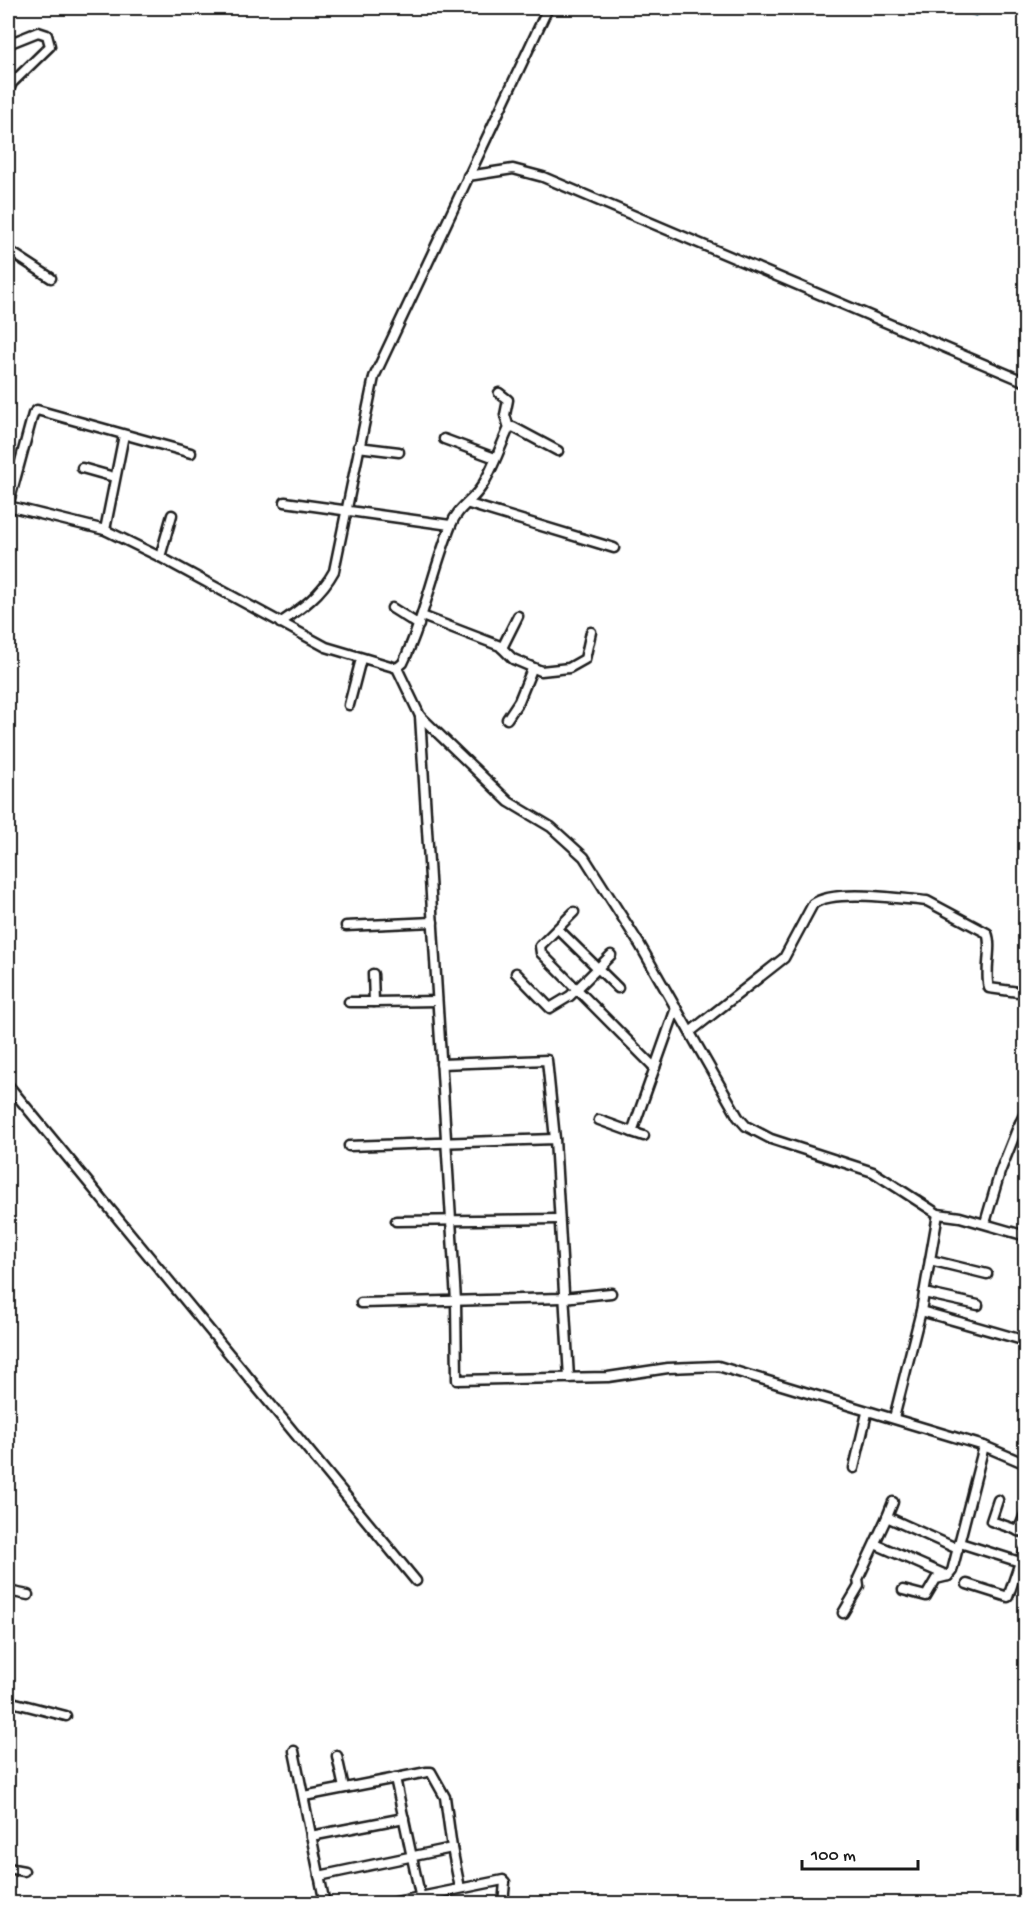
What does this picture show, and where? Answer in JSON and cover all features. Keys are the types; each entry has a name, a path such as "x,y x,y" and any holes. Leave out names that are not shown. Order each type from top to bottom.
{"street":[{"path":"280,623 308,604 329,580 337,560 358,447 374,377 548,8"},
{"path":"8,44 38,32 47,35 50,46 12,83 8,92"},
{"path":"468,176 513,169 543,177 1026,382"},
{"path":"8,250 51,278"},
{"path":"397,668 403,663 421,620 450,525 460,508 469,504 481,487 509,428 505,415 508,400 499,393"},
{"path":"191,453 40,411 35,412 8,506 105,530 160,557 326,647 397,668"},
{"path":"509,428 518,429 558,451"},
{"path":"105,530 124,435"},
{"path":"444,439 495,458"},
{"path":"358,447 399,452"},
{"path":"82,468 114,477"},
{"path":"285,502 450,525"},
{"path":"469,504 614,548"},
{"path":"160,557 172,515"},
{"path":"392,608 502,648 513,659 532,669 551,672 569,668 582,660 591,632"},
{"path":"502,648 518,616"},
{"path":"349,705 361,659"},
{"path":"397,668 420,716 509,802 551,827 574,846 618,908 746,1126 771,1139 873,1172 938,1214 985,1223 1026,1236"},
{"path":"507,718 519,701 532,669"},
{"path":"420,716 456,1301 457,1380 569,1378 718,1366 867,1413 894,1418 984,1446 1026,1464"},
{"path":"690,1032 784,958 813,904 819,900 836,897 927,901 940,906 987,933 989,939 986,971 989,988 1026,993"},
{"path":"574,912 540,946 541,953 654,1068"},
{"path":"346,926 433,922"},
{"path":"558,929 618,988"},
{"path":"516,973 548,1007 561,1002 577,990 611,955"},
{"path":"373,974 374,1002"},
{"path":"349,1002 437,1001"},
{"path":"632,1132 676,1008"},
{"path":"441,1065 547,1060 555,1139 569,1378"},
{"path":"8,1085 416,1581"},
{"path":"985,1223 1000,1172 1023,1125 1026,1111"},
{"path":"599,1120 644,1136"},
{"path":"349,1146 555,1139"},
{"path":"894,1418 921,1311 938,1214"},
{"path":"396,1221 559,1219"},
{"path":"930,1260 987,1274"},
{"path":"361,1303 563,1298 611,1293"},
{"path":"924,1293 978,1305"},
{"path":"921,1311 1026,1341"},
{"path":"854,1468 867,1413"},
{"path":"903,1590 926,1596 936,1579 948,1576 952,1571 984,1446"},
{"path":"998,1500 991,1521 1022,1532 1026,1512"},
{"path":"843,1613 859,1586 858,1579 893,1502"},
{"path":"887,1518 959,1546 1020,1562"},
{"path":"875,1544 948,1576"},
{"path":"967,1584 1008,1597 1026,1549"},
{"path":"8,1591 28,1596"},
{"path":"8,1701 66,1716"},
{"path":"294,1751 326,1904"},
{"path":"337,1756 344,1788"},
{"path":"304,1796 431,1772 445,1797 460,1888"},
{"path":"396,1778 421,1900"},
{"path":"311,1836 404,1818"},
{"path":"320,1876 452,1848"},
{"path":"8,1868 24,1871"},
{"path":"386,1904 421,1900 460,1888 505,1880 503,1904"}],"waterway":[{"path":"954,8 976,16 990,8"}]}
